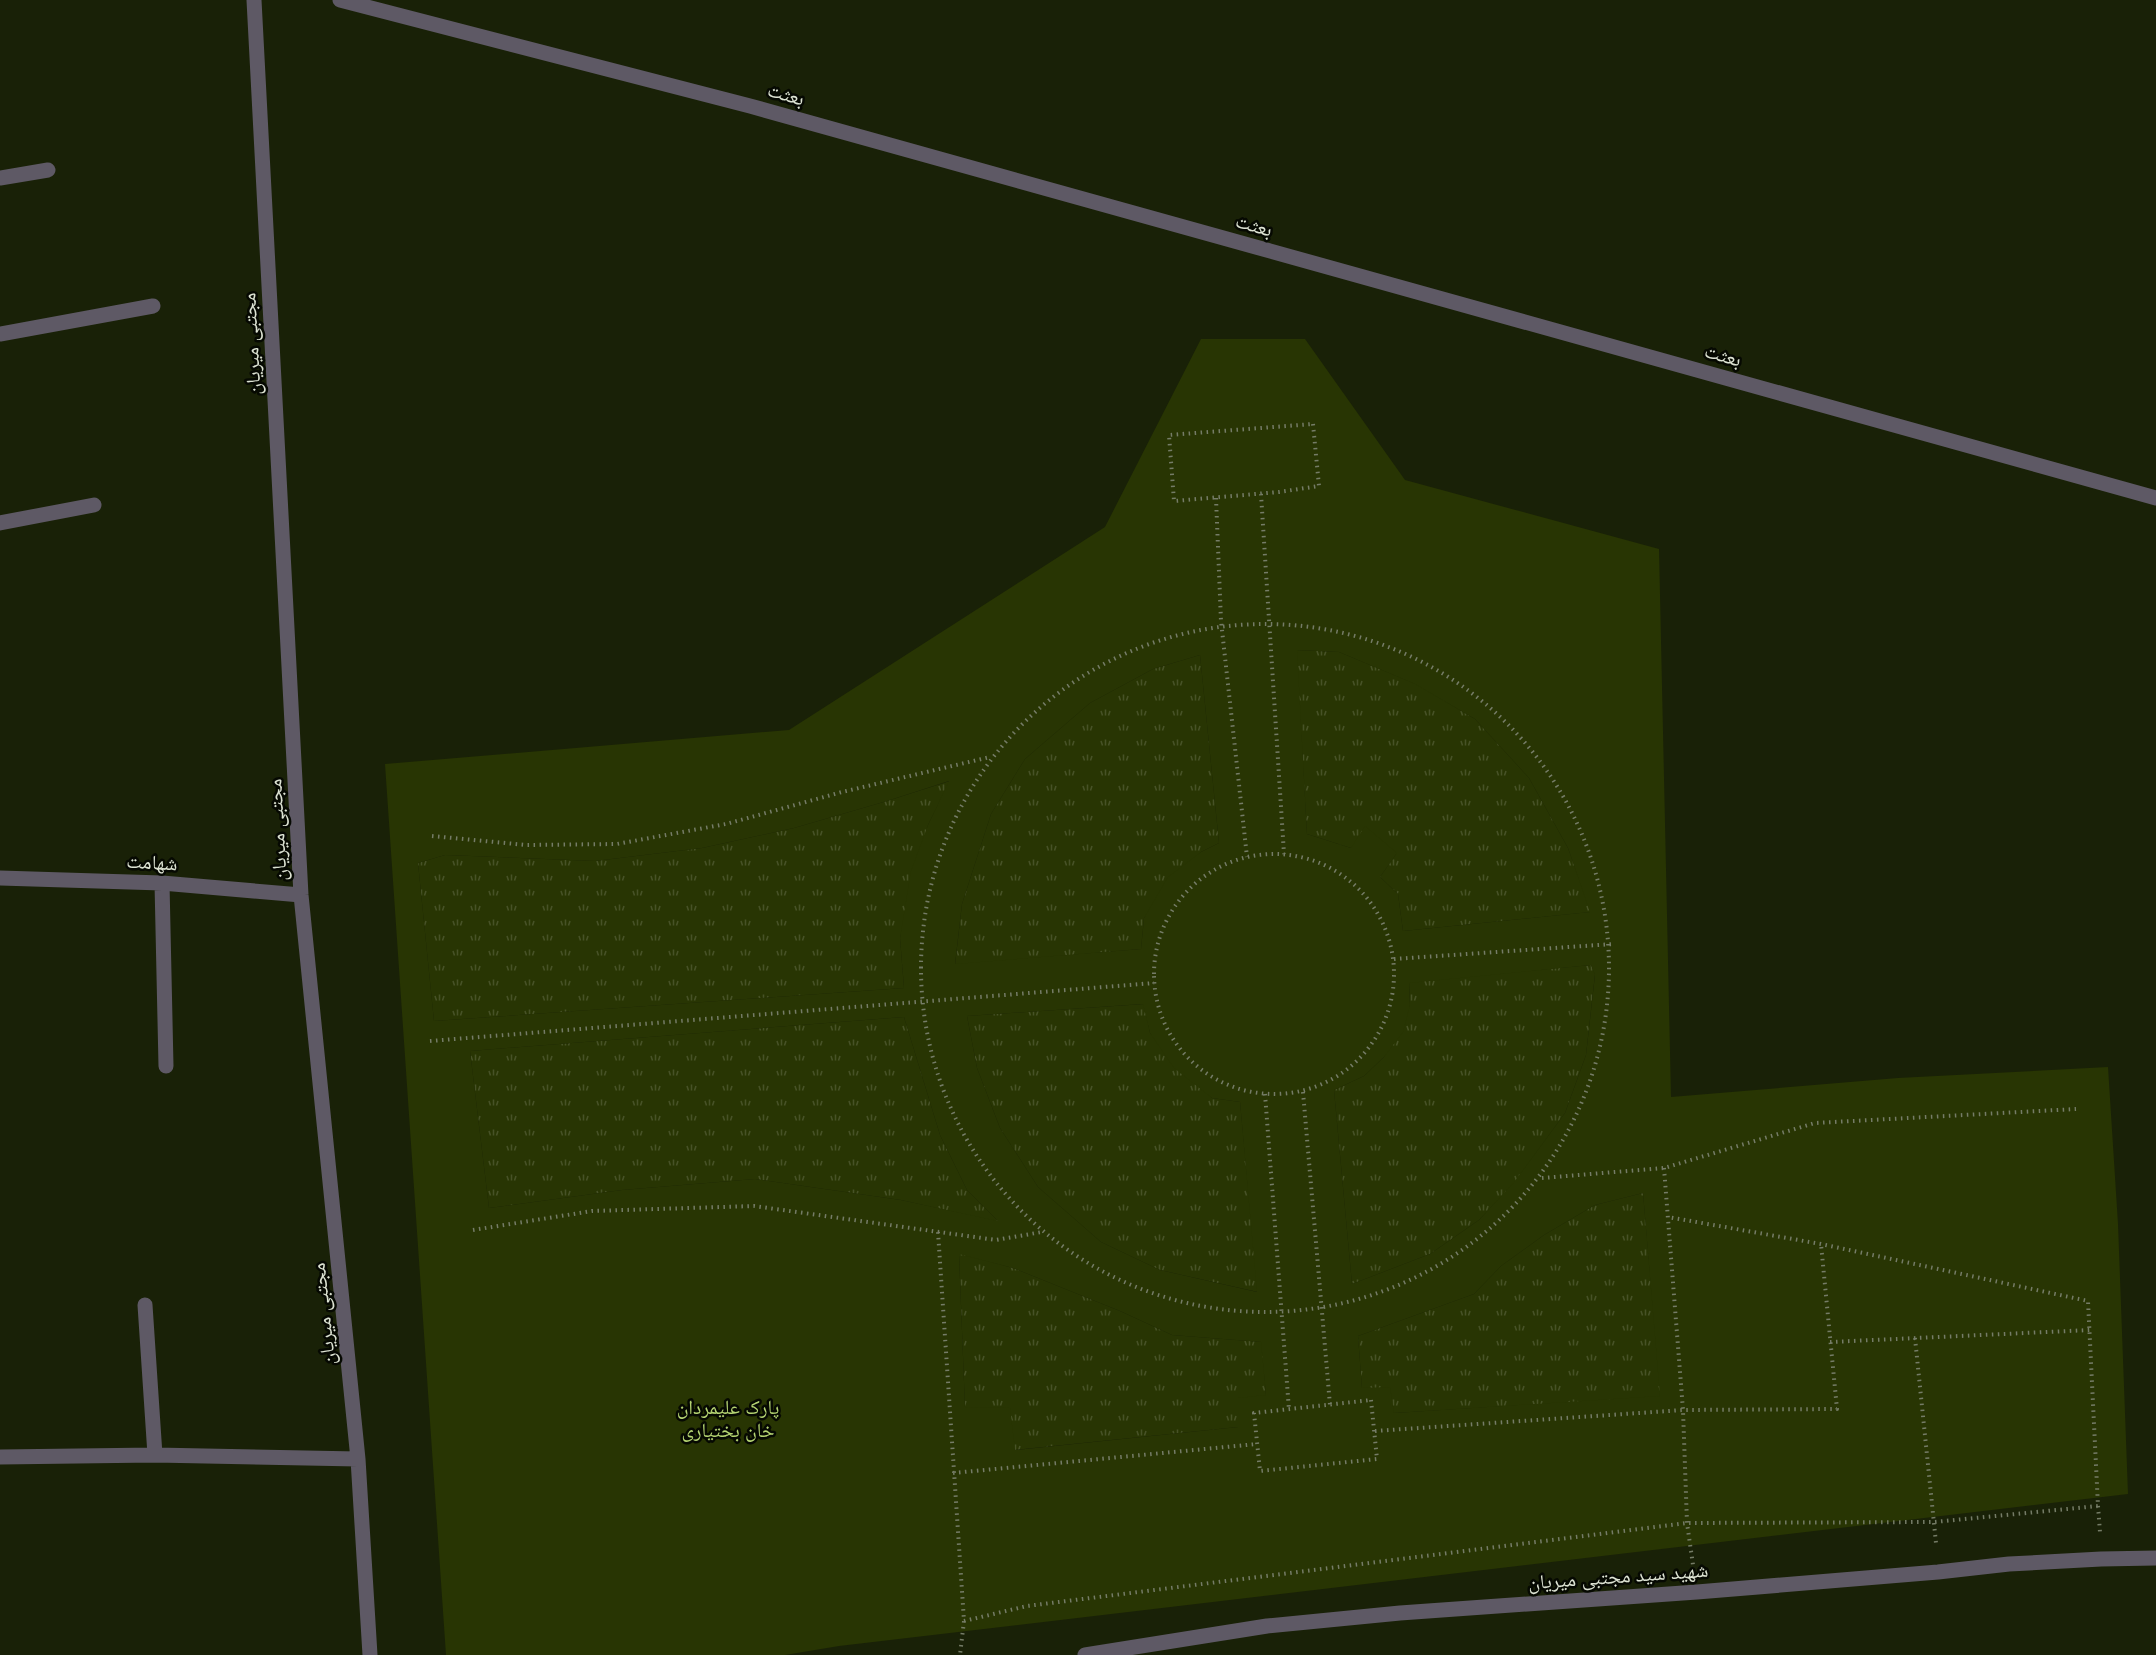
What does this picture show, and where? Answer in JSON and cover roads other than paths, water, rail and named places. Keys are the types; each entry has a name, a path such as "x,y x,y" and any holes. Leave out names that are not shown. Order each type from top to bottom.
{"street":[{"name":"مجتبی میریان","path":"254,0 301,895 358,1459 370,1655"},
{"name":"بعثت","path":"340,0 750,106 2156,498"},
{"path":"0,178 48,170"},
{"path":"0,334 153,306"},
{"path":"0,523 94,506"},
{"name":"شهامت","path":"0,878 162,882 301,895"},
{"path":"162,882 166,1066"},
{"path":"145,1305 155,1455"},
{"path":"0,1457 155,1455 358,1459"},
{"name":"شهید سید مجتبی میریان","path":"1086,1655 1267,1626 1400,1613 1697,1592 2009,1564 2156,1558"}],"park label":[{"name":"پارک علیمردان خان بختیاری","path":"728,1418"}]}
